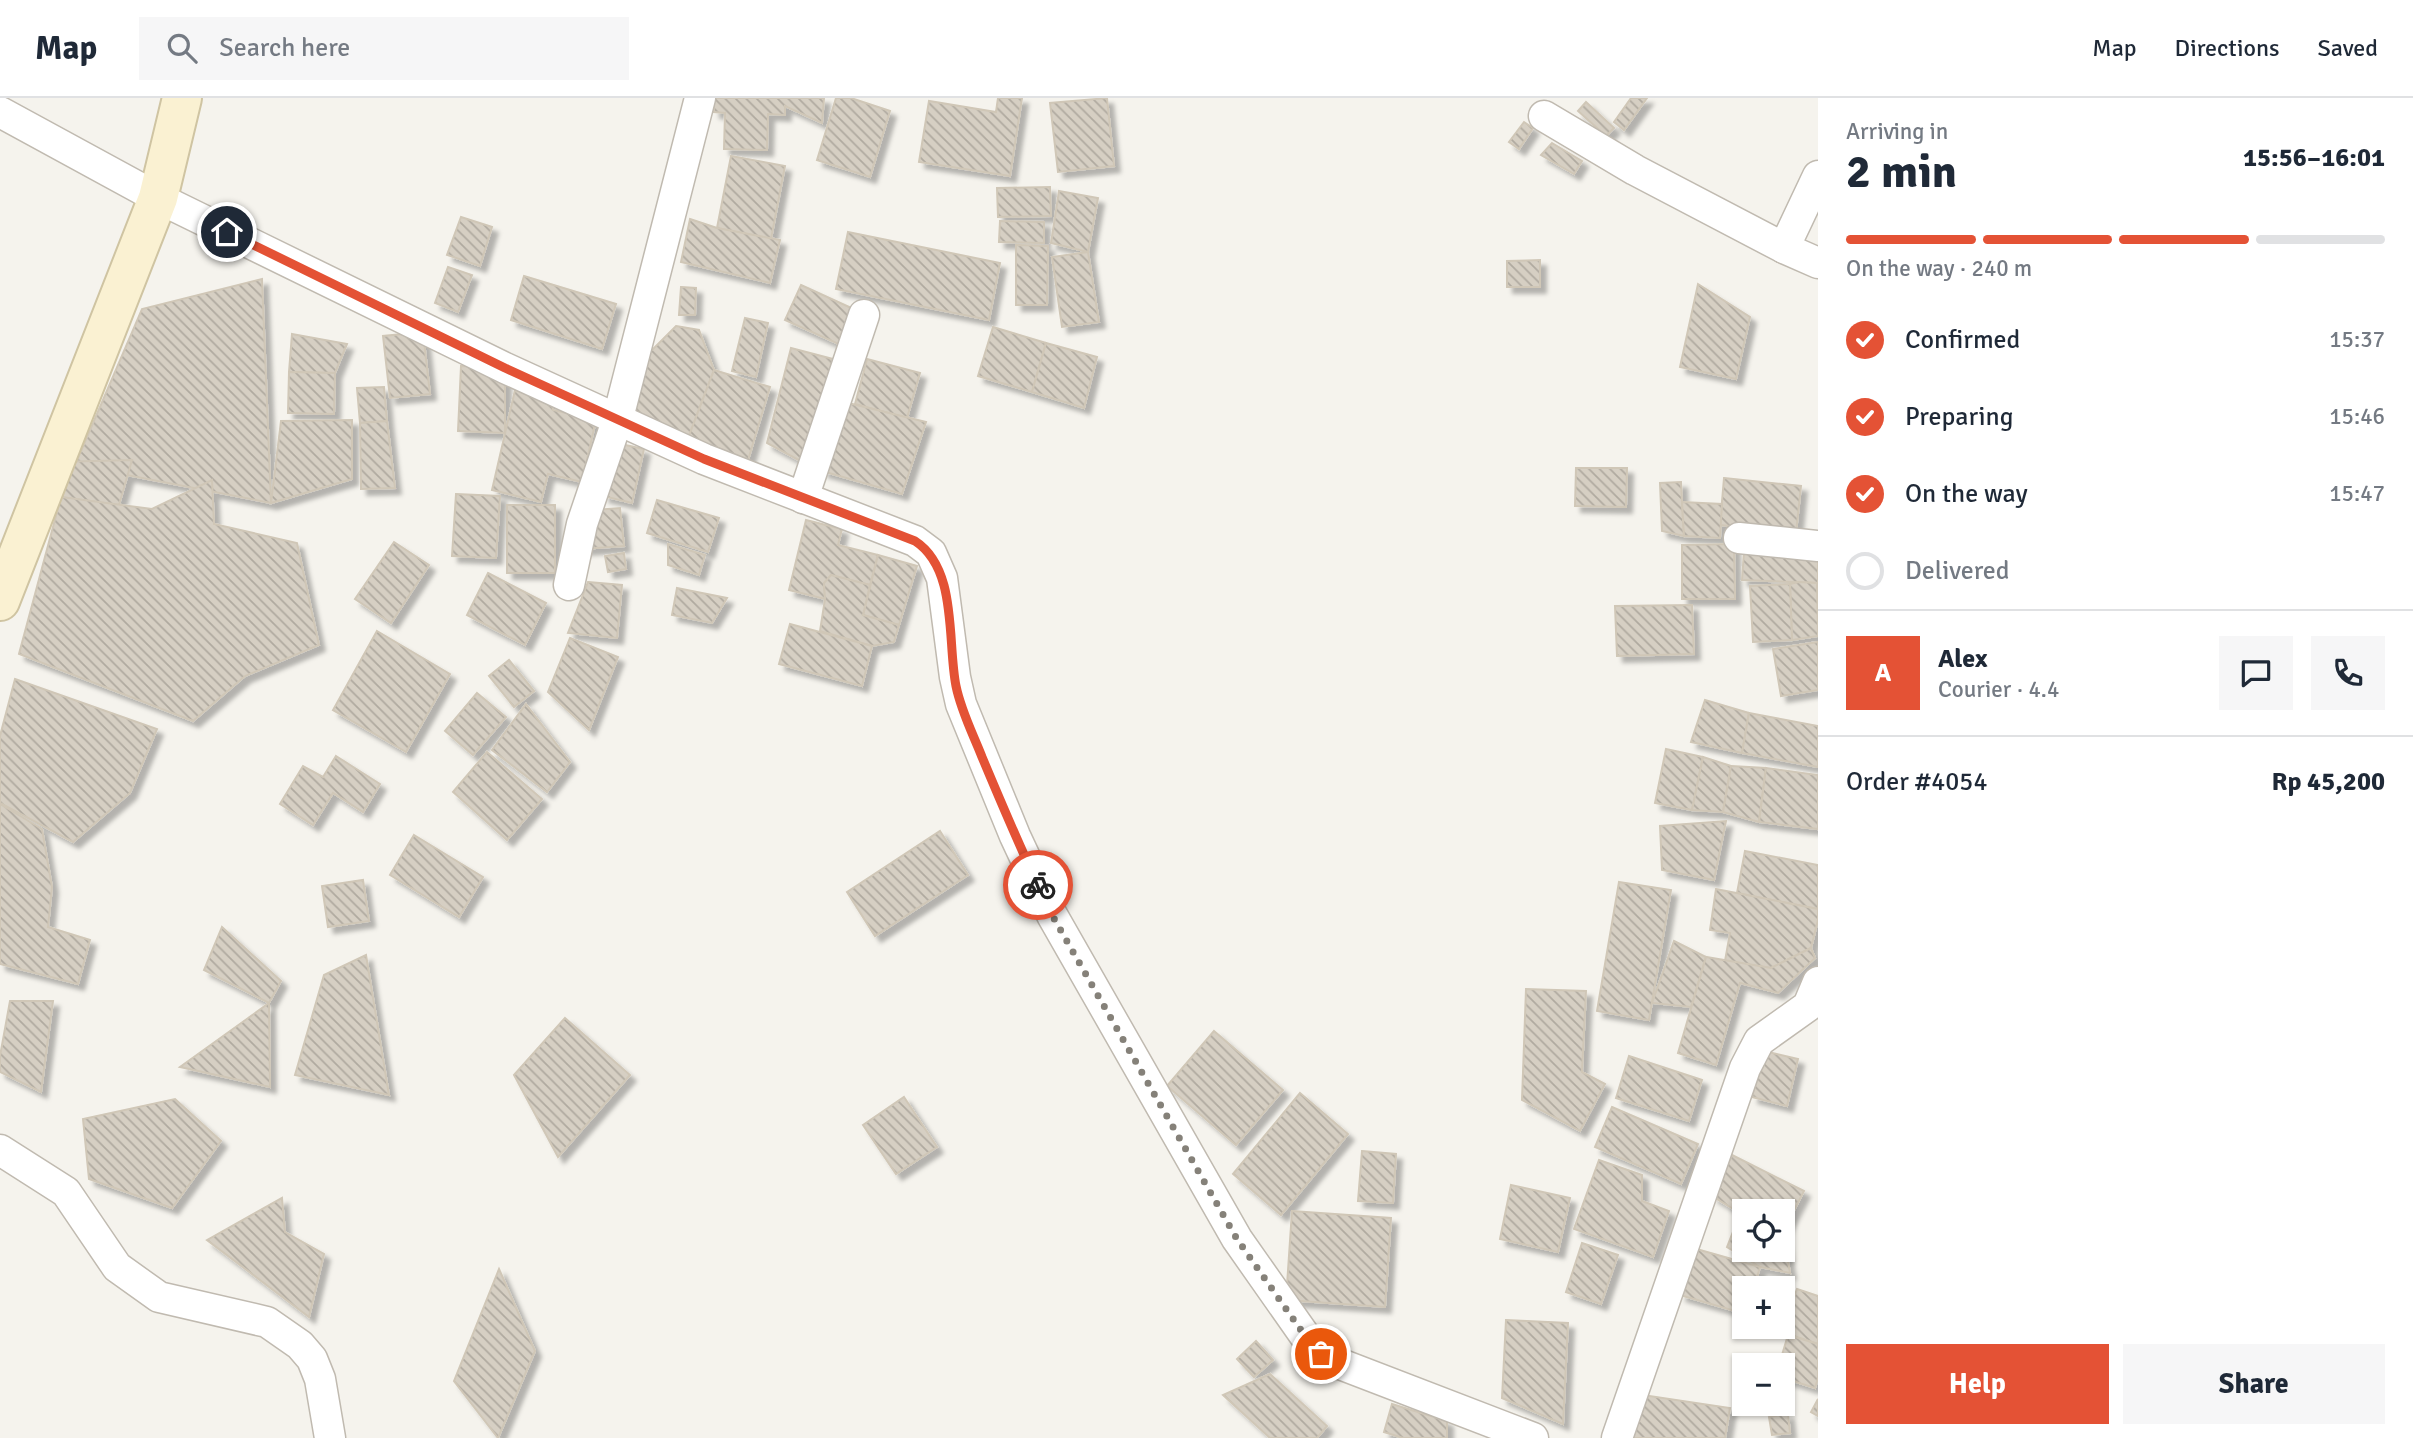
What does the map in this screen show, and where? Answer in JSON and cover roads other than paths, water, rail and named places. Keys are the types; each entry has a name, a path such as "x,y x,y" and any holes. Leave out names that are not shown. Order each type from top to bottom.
{"street":[{"path":"0,601 158,198 182,98"},
{"path":"569,585 582,524 618,418 700,98"},
{"path":"0,112 158,198 505,368 704,459 915,541 931,553 936,560 944,588 959,697 1015,836 1052,915 1237,1239 1310,1343 1321,1354 1335,1362 1533,1438"},
{"path":"1544,116 1635,170 1818,263"},
{"path":"1784,248 1818,176"},
{"path":"803,498 863,315"},
{"path":"1739,538 1818,546"},
{"path":"1617,1438 1745,1068 1759,1041 1808,1006 1818,982"},
{"path":"0,1150 66,1192 117,1267 159,1297 267,1322 300,1345 312,1359 320,1379 330,1438"}]}
